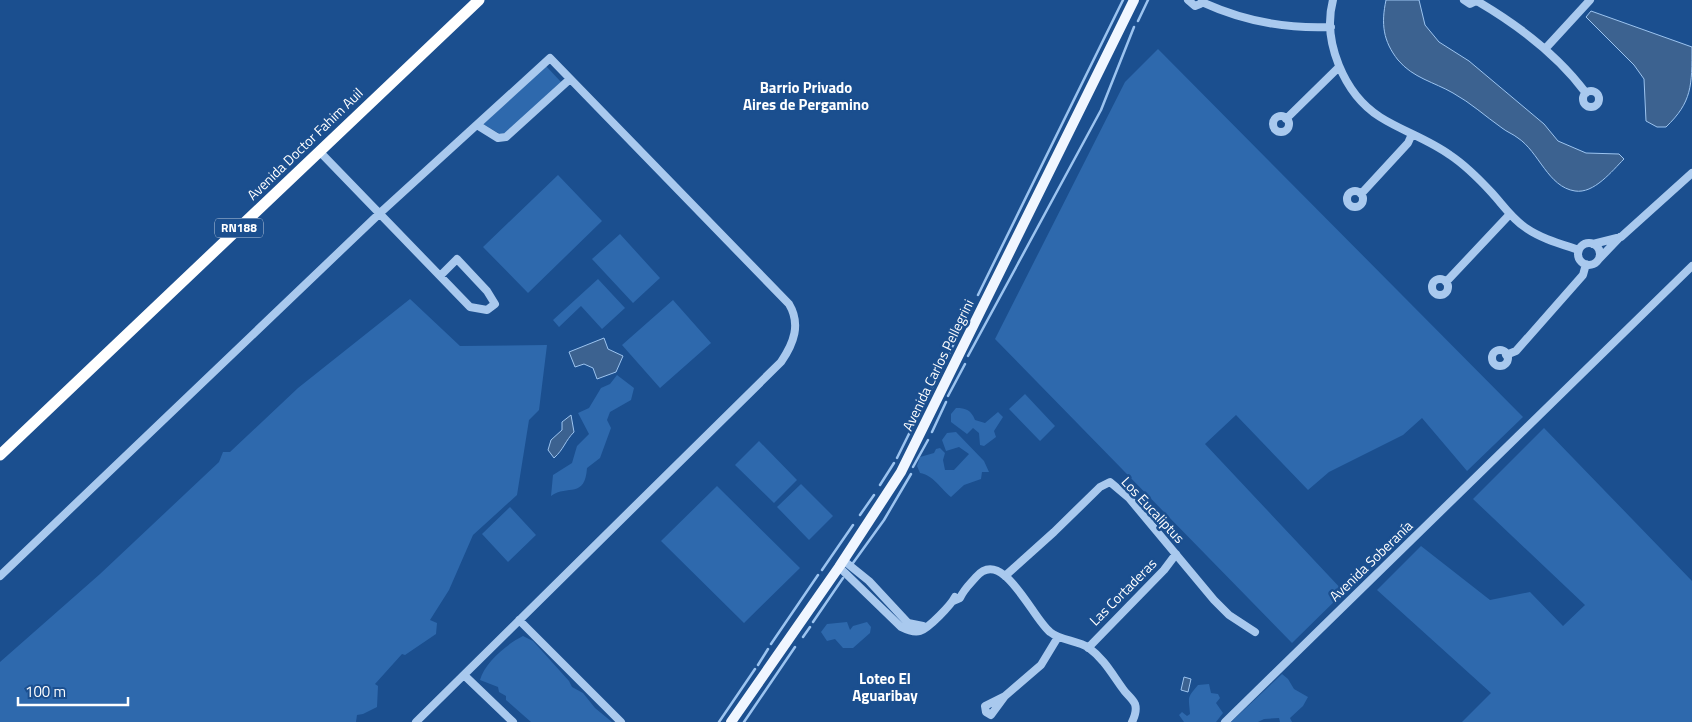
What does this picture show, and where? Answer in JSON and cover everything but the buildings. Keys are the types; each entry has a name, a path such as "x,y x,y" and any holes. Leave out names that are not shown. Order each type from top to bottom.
{"highway":[{"name":"Avenida Doctor Fahim Auil","path":"0,455 478,0"}],"main road":[{"name":"Avenida Carlos Pellegrini","path":"731,722 841,564 901,472 1134,0"}],"street":[{"path":"1188,0 1195,6 1202,1 1224,12 1268,24 1288,27 1331,27"},
{"path":"1333,0 1331,27 1333,50 1339,67 1363,102 1379,116 1450,155 1492,193 1525,228 1546,239 1579,250"},
{"path":"1464,0 1470,4 1477,1 1510,21 1545,49 1576,79 1586,94"},
{"path":"1545,49 1590,0"},
{"path":"0,576 380,213 550,58 789,304 794,313 795,328 789,350 781,362 416,722"},
{"path":"1286,118 1339,67"},
{"path":"477,125 498,138 506,137 570,79"},
{"path":"1361,194 1408,143 1412,134"},
{"path":"320,152 380,213 440,276 470,307 487,310 495,304 487,291 457,260 440,276"},
{"path":"1621,236 1593,244 1586,243 1579,250 1579,257 1586,264 1593,264 1621,236 1692,173"},
{"path":"1446,282 1510,214"},
{"path":"1593,244 1600,252 1599,259"},
{"path":"1506,355 1516,351 1583,275 1586,264"},
{"name":"Avenida Soberanía","path":"1225,722 1692,266"},
{"name":"Los Eucaliptus","path":"1005,576 1100,487 1110,482 1129,498 1229,615 1255,632"},
{"name":"Las Cortaderas","path":"1088,648 1164,570 1176,554"},
{"path":"841,564 901,627 909,631 920,631 928,626 953,601 957,594 964,590 986,569 998,570 1020,592 1042,625 1058,637 1088,648 1101,658 1134,702 1135,714 1132,722"},
{"path":"519,620 620,722"},
{"path":"1005,696 1041,665 1058,637"},
{"path":"464,675 513,722"}],"shaded area":[{"path":"1386,0 1419,0 1425,25 1439,42 1469,61 1544,124 1558,141 1586,153 1619,154 1624,159 1602,181 1589,189 1575,191 1558,183 1518,138 1460,97 1410,71 1398,60 1389,46 1384,32"},
{"path":"1591,11 1692,47 1692,72 1689,92 1681,109 1666,127 1657,127 1646,121 1644,79 1634,65 1586,17"},
{"path":"1158,49 1523,417 1467,471 1422,418 1403,435 1329,472 1308,490 1236,415 1205,444 1344,592 1292,643 995,339 1125,82"},
{"path":"546,66 561,82 506,133 500,134 483,124"},
{"path":"558,175 602,221 528,293 483,247"},
{"path":"620,234 660,278 633,303 592,259"},
{"path":"598,279 625,308 602,329 581,306 559,327 553,320"},
{"path":"410,299 460,346 547,345 539,410 529,420 517,495 473,535 449,590 430,620 437,623 436,634 405,655 402,654 375,684 378,686 377,707 357,715 356,722 0,722 0,662 100,574 219,462 223,452 230,452 298,388"},
{"path":"673,300 711,343 660,388 622,345"},
{"path":"604,338 608,349 623,356 616,372 597,379 593,368 584,364 575,367 569,352"},
{"path":"617,375 634,388 631,400 610,412 607,420 611,428 600,458 587,468 583,484 575,489 551,496 553,475 572,463 577,446 589,434 578,413 589,408 601,388 610,384"},
{"path":"1025,394 1055,426 1040,441 1009,409"},
{"path":"956,408 968,410 975,420 985,423 998,412 1003,417 994,431 996,437 984,446 980,445 979,433 973,428 967,434 951,422 951,414"},
{"path":"571,415 574,432 554,458 548,450 551,440 562,430 562,422"},
{"path":"1544,428 1692,581 1692,722 1462,722 1491,693 1377,590 1421,546 1490,600 1530,592 1563,626 1585,605 1473,499"},
{"path":"956,432 984,461 989,472 982,472 981,479 964,485 951,497 933,479 920,473 917,466 920,457 934,453 936,449 940,448 945,453 943,460 945,470 954,470 969,454 959,447 946,451 942,440 947,433"},
{"path":"759,441 797,480 774,503 735,465"},
{"path":"801,484 833,516 809,540 777,507"},
{"path":"717,486 800,568 744,623 661,541"},
{"path":"510,507 536,535 508,562 482,534"},
{"path":"847,622 850,630 853,626 867,622 871,627 870,633 853,648 843,648 835,639 827,641 821,632 827,624"},
{"path":"523,636 533,641 569,681 572,687 583,693 595,708 612,722 531,722 506,700 506,696 499,692 498,687 480,680 497,654"},
{"path":"1282,674 1288,679 1294,689 1308,697 1303,706 1290,718 1292,722 1280,722 1279,718 1264,719 1258,722 1231,722"},
{"path":"1184,677 1191,679 1188,692 1181,690"},
{"path":"1209,684 1211,693 1218,694 1220,698 1216,703 1223,713 1216,722 1184,722 1179,715 1182,712 1187,716 1190,714 1190,696 1198,685"}],"waterway":[{"path":"978,295 1123,0"},
{"path":"1138,21 1148,0"},
{"path":"968,356 1101,110 1134,27"},
{"path":"897,458 974,303"},
{"path":"948,396 965,364"},
{"path":"932,432 946,402"},
{"path":"913,467 928,440"},
{"path":"880,485 894,463"},
{"path":"853,563 884,520 911,474"},
{"path":"860,515 874,495"},
{"path":"822,570 853,525"},
{"path":"771,644 818,575"},
{"path":"813,622 843,578"},
{"path":"803,637 810,627"},
{"path":"744,722 795,647"},
{"path":"758,665 768,649"},
{"path":"719,722 755,669"}],"district":[{"name":"Barrio Privado Aires de Pergamino","path":"806,96"},
{"name":"Loteo El Aguaribay","path":"885,688"}]}
